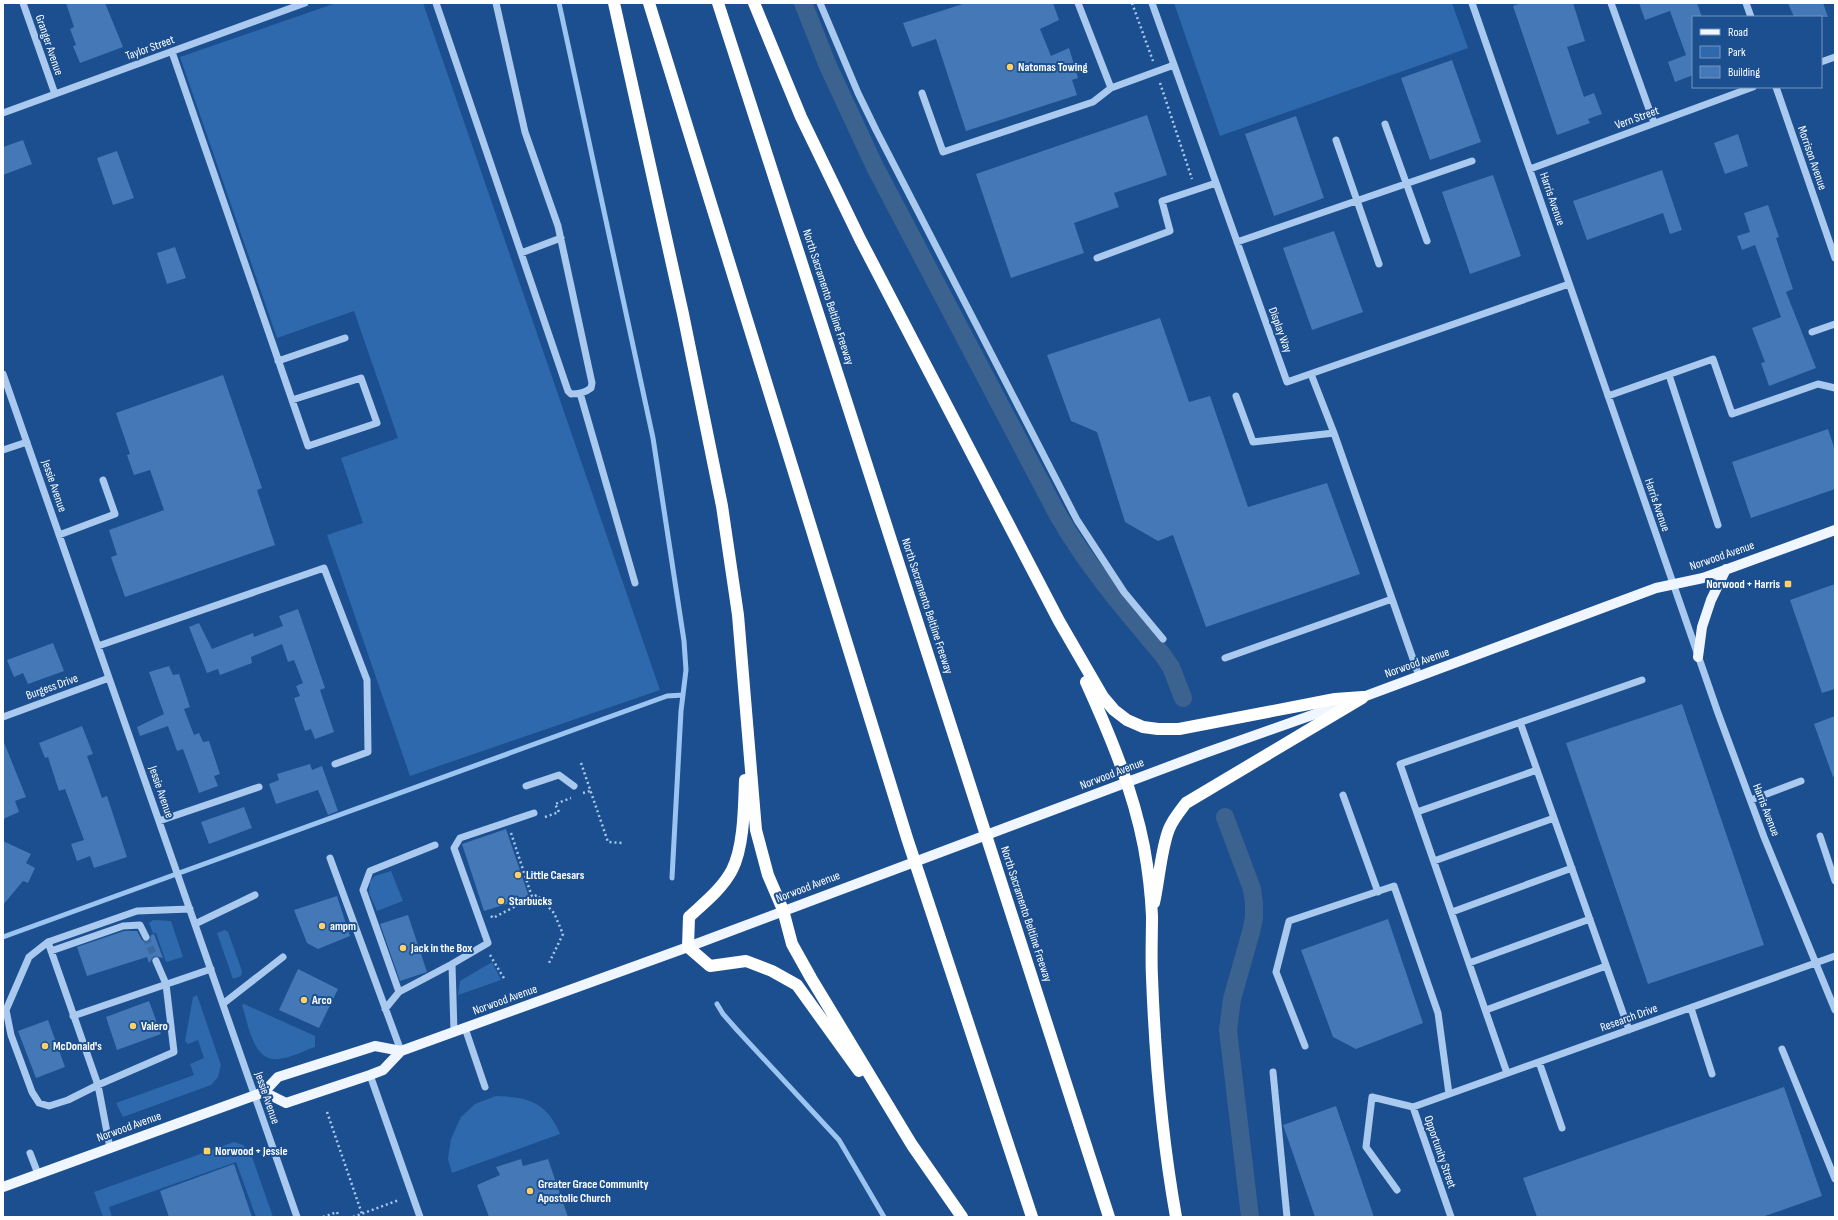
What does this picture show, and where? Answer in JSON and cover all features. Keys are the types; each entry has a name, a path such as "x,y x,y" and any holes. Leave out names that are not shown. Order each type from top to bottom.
{"highway":[{"path":"614,3 680,299 722,506 738,615 756,830 768,875 783,910 792,944 912,1145"},
{"path":"649,3 905,831 1032,1217"},
{"name":"North Sacramento Beltline Freeway","path":"718,3 1109,1217"},
{"path":"754,3 801,117 860,239 1059,621 1103,697 1114,710 1127,720 1143,726 1158,730 1179,729 1335,699 1363,697"},
{"path":"1059,621 1103,720 1127,782 1138,820 1144,849 1152,914 1152,976 1160,1095 1176,1217"},
{"path":"1152,914 1169,829 1186,803 1363,697"},
{"path":"748,725 743,813 738,849 732,870 716,893 689,918 688,947 710,966 746,961 772,971 797,985 962,1217"}],"main road":[{"name":"Norwood Avenue","path":"259,1093 286,1103 370,1075 383,1070 401,1051 688,947 783,910 1127,782 1363,697 1656,588 1703,578 1835,530"},
{"path":"1698,657 1702,627 1711,600 1726,569"},
{"name":"Norwood Avenue","path":"3,1187 259,1093 278,1077 375,1046 401,1051"}],"street":[{"name":"Granger Avenue","path":"23,3 55,94"},
{"name":"Taylor Street","path":"3,113 172,52 289,6 305,3"},
{"path":"436,3 568,391 571,394 580,393 591,388 592,383 561,238 525,132 496,3"},
{"path":"820,3 855,87 876,130 1073,514 1092,546 1124,592 1163,639"},
{"path":"1078,3 1111,88"},
{"name":"Display Way","path":"1152,3 1287,382 1569,284"},
{"name":"Harris Avenue","path":"1472,3 1698,657 1751,800 1835,1010"},
{"path":"1611,3 1654,124"},
{"path":"1746,3 1751,16"},
{"path":"172,52 278,361 308,446 377,423 360,378 292,400"},
{"path":"1822,62 1835,57"},
{"path":"922,93 943,152 1093,102 1111,88 1174,65"},
{"name":"Vern Street","path":"1530,169 1750,88"},
{"name":"Morrison Avenue","path":"1776,88 1835,258"},
{"path":"1385,124 1427,241"},
{"path":"1336,140 1379,264"},
{"path":"1237,242 1472,161"},
{"path":"1097,258 1170,231 1162,201 1216,183"},
{"path":"521,253 561,238"},
{"path":"1812,332 1835,324"},
{"path":"278,361 345,338"},
{"path":"1608,396 1713,359 1732,414 1818,384 1835,388"},
{"name":"Jessie Avenue","path":"3,374 210,969 259,1093 297,1217"},
{"path":"1311,374 1334,433 1419,676"},
{"path":"1668,375 1718,525"},
{"path":"580,393 635,583"},
{"path":"1236,396 1252,442 1334,433"},
{"path":"3,450 27,442"},
{"path":"59,535 115,514 103,480"},
{"path":"98,646 324,568 367,680 368,752 335,764"},
{"path":"1225,658 1392,599"},
{"name":"Burgess Drive","path":"3,717 109,678"},
{"path":"1508,1073 1400,764 1642,680"},
{"path":"1520,722 1629,1030"},
{"path":"1417,812 1537,770"},
{"path":"526,786 559,775 574,786"},
{"path":"1751,800 1801,780"},
{"path":"159,822 259,787"},
{"path":"1343,795 1378,892"},
{"path":"385,1008 399,992 488,943 454,848 460,838 534,813"},
{"path":"1434,862 1554,818"},
{"path":"1820,836 1835,881"},
{"path":"399,992 363,890 370,871 435,845"},
{"path":"330,858 401,1051"},
{"path":"1452,912 1572,868"},
{"path":"1305,1046 1276,972 1289,921 1394,886 1438,1013 1449,1094"},
{"path":"195,924 255,895"},
{"path":"156,961 166,984 174,1052 98,1085 68,1100 49,1106 39,1103 32,1092 11,1035 6,1010 29,957 48,942 136,911 190,909"},
{"path":"1469,963 1590,919"},
{"path":"51,951 123,926 140,925 146,937"},
{"path":"48,942 98,1085 110,1148"},
{"name":"Research Drive","path":"1449,1094 1835,956"},
{"path":"224,1003 283,957"},
{"path":"452,964 454,1032"},
{"path":"1486,1010 1606,966"},
{"path":"73,1016 210,969"},
{"path":"1691,1008 1712,1074"},
{"path":"465,1028 485,1087"},
{"path":"1782,1049 1835,1179"},
{"path":"1539,1062 1562,1128"},
{"path":"1273,1072 1287,1217"},
{"path":"370,1075 420,1217"},
{"name":"Opportunity Street","path":"1449,1094 1413,1107 1451,1217"},
{"path":"1397,1190 1366,1147 1372,1097 1413,1107"},
{"path":"30,1153 38,1174"}],"path":[{"path":"1132,3 1195,185"},
{"path":"581,763 608,842 622,843"},
{"path":"544,817 559,812 555,804 590,790"},
{"path":"510,830 532,897"},
{"path":"488,915 493,918 537,895 554,913 563,934 549,963"},
{"path":"484,945 505,980"},
{"path":"327,1112 362,1214"},
{"path":"353,1217 399,1200"},
{"path":"323,1217 337,1212 339,1217"}],"green space":[{"path":"336,3 423,3 660,690 410,776 327,535 363,523 341,458 398,438 354,311 277,338 180,57"},
{"path":"1174,3 1452,3 1468,48 1220,136"},
{"path":"391,871 403,901 377,911 369,893 370,881 375,876"},
{"path":"153,920 171,921 183,957 166,962 156,933 153,933 149,923"},
{"path":"225,930 228,932 242,971 241,976 233,979 217,933"},
{"path":"492,962 501,980 458,995 460,981"},
{"path":"197,995 221,1065 218,1077 211,1085 123,1117 116,1103 194,1075 190,1064 204,1058 198,1040 188,1044 185,1041 193,997"},
{"path":"244,1004 315,1036 315,1047 292,1056 279,1059 270,1059 263,1055 257,1048 249,1031 242,1005"},
{"path":"496,1096 518,1098 535,1103 549,1115 560,1134 452,1173 448,1159 451,1139 461,1117 475,1104"},
{"path":"234,1142 243,1145 250,1151 273,1217 256,1217 236,1162 109,1207 112,1217 103,1217 94,1192"}],"building":[{"path":"66,3 105,3 123,47 80,63 73,46 76,45 70,29 74,27"},
{"name":"Natomas Towing","path":"966,3 1053,3 1059,20 1040,29 1051,56 1069,48 1078,78 1072,80 1077,95 966,131 936,39 912,47 903,23"},
{"path":"1521,3 1573,3 1585,41 1567,47 1584,97 1594,93 1602,114 1588,119 1590,123 1557,135 1513,6"},
{"path":"1639,3 1697,3 1702,16 1692,16 1692,75 1675,82 1668,62 1686,55 1670,11 1645,20"},
{"path":"1788,3 1823,3 1828,17 1822,16 1794,16"},
{"path":"1452,60 1481,142 1430,160 1401,78"},
{"path":"1147,115 1167,175 1114,193 1119,207 1074,223 1084,253 1011,278 976,174"},
{"path":"1296,116 1324,198 1274,216 1245,134"},
{"path":"1738,134 1748,166 1725,174 1714,143"},
{"path":"23,140 32,164 3,175 3,147"},
{"path":"117,151 134,198 113,205 97,158"},
{"path":"1662,170 1682,230 1670,234 1663,213 1587,240 1573,201"},
{"path":"1493,175 1521,256 1470,274 1442,192"},
{"path":"1768,205 1779,237 1776,238 1793,289 1786,292 1816,368 1769,386 1761,363 1765,362 1752,328 1781,317 1755,245 1742,250 1737,236 1750,232 1744,213"},
{"path":"1334,231 1363,312 1312,330 1283,248"},
{"path":"175,247 186,278 167,284 157,253"},
{"path":"1160,318 1189,402 1210,396 1248,507 1327,483 1360,574 1206,627 1173,535 1158,541 1125,522 1097,432 1071,421 1047,355"},
{"path":"223,375 262,488 257,490 275,545 125,597 111,557 117,555 109,530 164,510 150,470 134,475 127,455 130,454 116,413"},
{"path":"1828,429 1835,450 1835,489 1751,518 1732,462"},
{"path":"1835,584 1835,689 1822,693 1790,600"},
{"path":"298,609 325,688 320,690 334,732 315,739 311,729 305,731 294,698 300,696 296,686 303,683 294,660 288,662 282,644 251,657 252,663 220,675 218,669 207,673 189,627 199,623 212,649 253,633 254,637 283,626 279,616"},
{"path":"53,643 64,671 28,684 23,673 14,677 7,660"},
{"path":"169,666 173,675 179,674 190,707 184,709 194,735 199,733 203,742 209,741 220,774 214,776 218,786 199,793 183,749 177,751 168,726 140,736 137,727 164,714 149,672"},
{"path":"1682,704 1764,945 1648,984 1566,743"},
{"path":"1835,716 1835,776 1833,777 1814,724"},
{"path":"82,726 93,754 87,756 102,798 107,796 127,857 94,868 90,856 77,861 71,844 84,840 65,789 59,791 48,757 45,758 39,743"},
{"path":"3,740 26,797 15,801 19,812 3,819"},
{"path":"310,764 312,770 322,766 338,811 328,815 318,790 276,804 269,784 279,780 277,774"},
{"path":"244,807 252,828 209,844 201,822"},
{"path":"506,829 529,897 484,911 462,844"},
{"path":"3,841 31,854 26,863 35,868 28,883 23,881 3,905"},
{"path":"337,896 350,936 318,949 307,943 294,910"},
{"name":"Jack in the Box","path":"408,915 427,972 400,981 380,924"},
{"path":"1388,919 1423,1023 1356,1049 1333,1037 1301,950"},
{"path":"124,931 137,931 142,940 145,942 150,940 151,935 154,934 163,958 154,956 149,963 147,957 87,976 77,947"},
{"path":"298,969 338,989 319,1028 279,1010"},
{"path":"149,1001 161,1034 117,1050 106,1017"},
{"path":"48,1020 65,1067 36,1078 18,1031"},
{"path":"1784,1087 1822,1196 1762,1217 1537,1217 1523,1178"},
{"path":"1336,1106 1374,1217 1315,1217 1283,1125"},
{"path":"521,1159 523,1166 548,1159 568,1217 489,1217 477,1185 500,1175 496,1167"},
{"path":"234,1164 252,1217 169,1217 160,1191"}],"waterway":[{"path":"559,3 653,438 684,641 686,670 681,711 672,878"},
{"path":"803,3 828,66 875,167 1058,515 1069,534 1094,570 1171,667 1183,698"},
{"path":"3,937 667,696 683,695"},
{"path":"1225,817 1252,889 1254,903 1254,918 1232,999 1228,1030 1250,1217"},
{"path":"717,1004 723,1014 738,1031 839,1140 884,1217"}],"tunnel":[{"path":"146,937 156,961"}],"place":[{"name":"Natomas Towing","path":"1010,67"},
{"name":"Norwood + Harris","path":"1788,584"},
{"name":"Little Caesars","path":"518,875"},
{"name":"Starbucks","path":"501,901"},
{"name":"ampm","path":"322,926"},
{"name":"Jack in the Box","path":"403,948"},
{"name":"Arco","path":"304,1000"},
{"name":"Valero","path":"133,1026"},
{"name":"McDonald's","path":"45,1046"},
{"name":"Norwood + Jessie","path":"207,1151"},
{"name":"Greater Grace Community Apostolic Church","path":"530,1191"}]}
